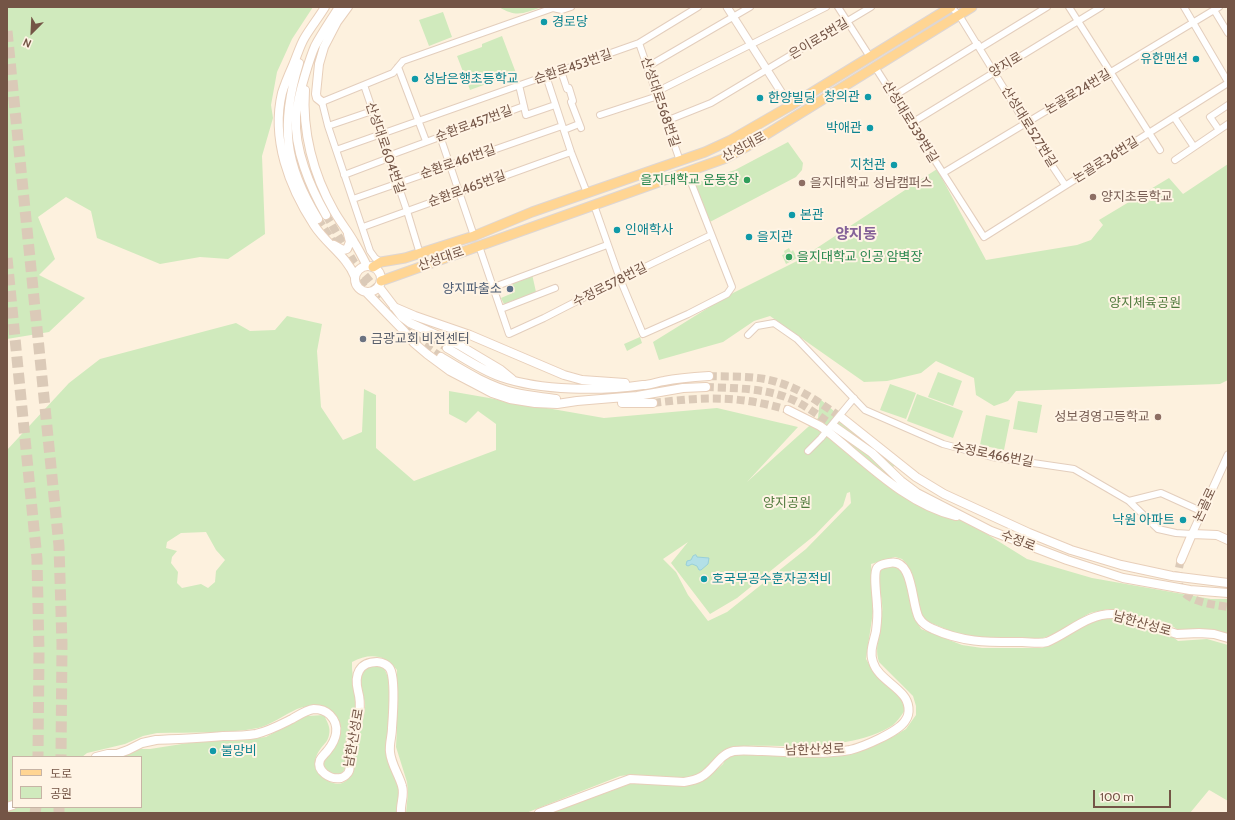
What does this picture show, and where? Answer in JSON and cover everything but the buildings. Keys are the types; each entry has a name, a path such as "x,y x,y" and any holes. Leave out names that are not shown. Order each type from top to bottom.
{"main road":[{"path":"326,215 316,198 302,160 297,129 297,106 306,70 315,46 339,7"},
{"path":"322,102 317,98 316,94 319,64 331,34 348,7"},
{"name":"산성대로","path":"370,267 381,262 420,254 474,236 585,189 680,161 705,152 731,140 790,106 951,7"},
{"name":"산성대로","path":"380,284 479,246 726,158 972,7"},
{"path":"318,219 307,202 292,166 287,136 287,119 290,98 299,62 306,44 324,9"},
{"path":"324,9 304,38 282,94 280,111 281,148 286,169 305,211 326,241 346,261 355,277 356,286 362,291 366,292 418,346 450,371 492,393 510,399 535,403 557,404 637,396 683,388 706,387"},
{"path":"306,70 304,120 316,169 334,211 370,267 379,272 380,284 394,307 410,323 459,345 502,370 515,382"},
{"path":"326,241 343,250 347,249 350,242 348,233"},
{"path":"355,277 359,269 370,267"},
{"path":"366,292 373,291 380,284"},
{"path":"394,307 470,335 564,375 582,380 643,385"},
{"path":"418,346 414,339 416,334 430,332"},
{"path":"447,348 484,370 515,382 529,384 580,388 608,388 709,376"},
{"path":"441,357 495,386 516,393 577,401"},
{"path":"602,399 621,403 653,403"},
{"name":"수정로","path":"788,410 820,426 831,429 872,453 901,481 917,492 991,531 1053,555 1123,578 1190,590 1228,593"},
{"name":"수정로","path":"842,418 916,477 944,494 1029,533 1071,550 1121,565 1172,576 1228,583"},
{"path":"1181,560 1192,534 1217,535 1228,540"},
{"name":"남한산성로","path":"539,813 630,778 684,782 692,780 701,777 723,756 731,752 810,752 850,750 865,745 898,727 906,720 908,715 907,702 904,696 876,669 871,657 878,614 875,573 881,565 893,562 901,564 905,568 917,613 920,620 925,625 932,629 964,640 983,642 1044,642 1059,636 1096,616 1104,614 1114,614 1177,634 1214,634 1228,638"},
{"name":"남한산성로","path":"100,756 116,754 142,743 156,740 255,734 271,730 308,710 315,709 326,712 333,718 337,730 334,742 319,762 320,768 325,775 339,779 343,778 350,770 350,745 359,719 360,703 357,686 357,673 365,665 372,662 380,662 387,665 391,670 393,703 390,753 403,788 401,813"}],"street":[{"path":"381,262 375,258 370,251 328,126 322,102 393,74 403,61 552,8 562,10 571,7"},
{"name":"순환로453번길","path":"336,150 639,43 698,7"},
{"path":"727,7 790,106"},
{"path":"647,67 750,7"},
{"path":"600,115 634,104 657,94 695,73 826,7"},
{"path":"838,7 870,56"},
{"name":"은이로5번길","path":"666,121 712,103 870,7"},
{"name":"산성대로527번길","path":"951,7 960,15 1043,152 1065,185"},
{"path":"894,96 1046,7"},
{"path":"1069,7 1160,150"},
{"name":"양지로","path":"910,124 1101,7"},
{"path":"1184,7 1228,82"},
{"name":"논골로24번길","path":"943,174 1217,9 1228,33"},
{"name":"산성대로568번길","path":"639,43 680,161"},
{"path":"398,67 426,141"},
{"name":"산성대로539번길","path":"875,67 910,124 984,237"},
{"name":"순환로461번길","path":"353,199 449,165 563,128 580,126 571,102 573,101 569,88 567,89 561,71"},
{"path":"546,76 585,189"},
{"name":"논골로36번길","path":"984,237 1228,82"},
{"name":"산성대로604번길","path":"364,85 398,183 420,254"},
{"path":"519,85 524,106"},
{"name":"순환로457번길","path":"344,175 426,141 524,106 526,115 555,105"},
{"path":"1219,130 1210,117 1228,105"},
{"path":"328,126 372,111"},
{"path":"1174,117 1194,147"},
{"path":"1175,160 1228,124"},
{"path":"440,136 474,236"},
{"name":"순환로465번길","path":"362,227 571,152"},
{"path":"594,205 607,245 643,334 688,314 727,294 732,287 687,172"},
{"name":"수정로578번길","path":"501,309 509,334 711,235"},
{"path":"494,287 607,245"},
{"path":"479,246 501,309 556,288"},
{"name":"수정로466번길","path":"748,335 757,326 774,324 797,339 865,410 943,444 992,457 1074,469 1129,501 1158,529 1176,533 1192,534"},
{"path":"808,450 831,429 854,398"},
{"name":"논골로","path":"1192,534 1228,455"},
{"path":"1129,501 1161,493 1202,512"}],"green space":[{"path":"7,7 313,7 292,39 277,72 271,105 273,118 262,156 265,234 228,259 200,257 160,264 97,238 91,211 66,197 38,217 55,259 39,275 85,298 49,332 7,339"},
{"path":"499,7 542,7 525,13 516,13"},
{"path":"443,12 452,37 429,46 419,20"},
{"path":"502,36 516,73 470,90 457,56 482,47 482,44"},
{"name":"을지대학교 운동장","path":"788,142 803,163 802,170 796,177 708,223 695,183 735,170"},
{"name":"양지체육공원","path":"1228,164 1228,380 1220,384 1016,391 1008,401 994,406 976,395 974,378 936,361 921,373 887,381 864,382 770,316 754,321 723,342 659,360 653,342 729,295 797,261 937,169 986,260 1077,245 1091,240 1103,225 1099,220 1169,178 1183,194"},
{"name":"을지대학교 인공 암벽장","path":"789,248 791,252 793,250 797,258 786,264 782,255 785,254 784,251"},
{"path":"532,274 536,292 504,304 501,298 515,292 512,282"},
{"name":"양지공원","path":"287,316 322,324 317,351 321,407 343,440 362,432 364,389 376,395 376,448 414,481 496,450 496,424 478,411 466,423 449,414 449,391 604,418 717,408 798,427 747,482 818,418 820,399 896,465 888,470 919,492 1027,559 1092,578 1211,599 1228,599 1228,635 1179,632 1174,627 1142,617 1108,609 1090,613 1054,634 1043,638 983,639 963,636 926,621 922,615 910,571 902,559 895,557 871,564 873,612 866,659 872,669 903,699 906,709 893,725 882,731 854,740 824,745 748,746 729,748 718,754 702,771 688,778 629,775 620,776 526,813 406,813 408,793 407,782 396,747 397,670 382,658 371,656 352,662 357,711 345,752 346,767 337,777 326,769 322,762 340,730 337,716 326,708 311,706 297,709 258,728 221,732 157,733 143,736 125,744 87,753 83,756 12,756 12,803 7,805 7,450 69,383 100,359 236,323 250,331 275,330","holes":["850,492 851,503 806,549 727,612 708,621 688,595 676,572 663,559 688,542 671,563 710,614 737,598 815,535 843,506 847,493","206,532 216,550 225,560 216,571 215,582 208,588 201,584 182,588 177,583 178,572 171,563 172,557 177,551 166,548 167,542 181,533"]},
{"path":"640,337 642,343 627,351 624,344"},
{"path":"938,372 962,381 953,406 928,397"},
{"path":"890,384 916,393 906,419 880,410"},
{"path":"917,394 963,411 953,438 907,421"},
{"path":"1018,401 1042,405 1037,433 1013,429"},
{"path":"986,415 1010,420 1004,450 980,445"},
{"path":"890,565 897,567 905,579 914,616 921,629 962,645 982,648 1042,648 1089,623 1107,618 1141,626 1173,637 1178,641 1207,639 1228,645 1228,801 1209,790 1190,813 545,813 627,782 691,785 699,782 714,772 723,764 725,760 732,756 743,754 763,756 798,756 872,745 894,736 906,729 916,715 916,706 913,696 879,662 877,655 882,618 879,572 880,568"},
{"path":"372,665 380,666 384,668 388,677 390,705 389,726 400,794 397,813 7,813 7,811 17,808 142,808 142,756 108,756 139,749 150,749 201,741 227,741 266,737 307,716 324,715 329,727 328,739 315,759 316,769 322,777 327,780 335,784 342,783 351,775 354,761 355,743 364,715 365,703 361,683 362,670"}],"water":[{"path":"696,555 697,557 709,558 708,564 701,570 692,564 688,566 686,565 687,561 691,560 693,556"}],"tunnel":[{"path":"7,31 59,546 62,644 61,756"},
{"path":"326,215 354,262 382,296"},
{"path":"318,219 337,248"},
{"path":"7,258 37,559 39,652 38,756"},
{"path":"352,271 372,297"},
{"path":"406,330 441,357"},
{"path":"423,331 447,348"},
{"path":"709,376 772,380 805,394 842,418"},
{"path":"706,387 748,389 779,395 800,404 835,427"},
{"path":"653,403 688,399 720,399 753,402 788,410"},
{"path":"1181,560 1178,573 1182,591 1196,600 1228,607"},
{"path":"35,813 36,808"},
{"path":"59,808 59,813"}],"place":[{"name":"경로당","path":"544,22"},
{"name":"유한맨션","path":"1196,59"},
{"name":"성남은행초등학교","path":"415,79"},
{"name":"창의관","path":"868,97"},
{"name":"한양빌딩","path":"760,98"},
{"name":"박애관","path":"870,128"},
{"name":"지천관","path":"894,165"},
{"name":"을지대학교 운동장","path":"747,180"},
{"name":"을지대학교 성남캠퍼스","path":"802,183"},
{"name":"양지초등학교","path":"1093,197"},
{"name":"본관","path":"792,215"},
{"name":"인애학사","path":"617,230"},
{"name":"을지관","path":"749,237"},
{"name":"을지대학교 인공 암벽장","path":"789,257"},
{"name":"양지파출소","path":"510,289"},
{"name":"금광교회 비전센터","path":"363,339"},
{"name":"성보경영고등학교","path":"1158,417"},
{"name":"낙원 아파트","path":"1183,520"},
{"name":"호국무공수훈자공적비","path":"704,579"},
{"name":"불망비","path":"213,751"}],"district":[{"name":"양지동","path":"856,235"}]}
